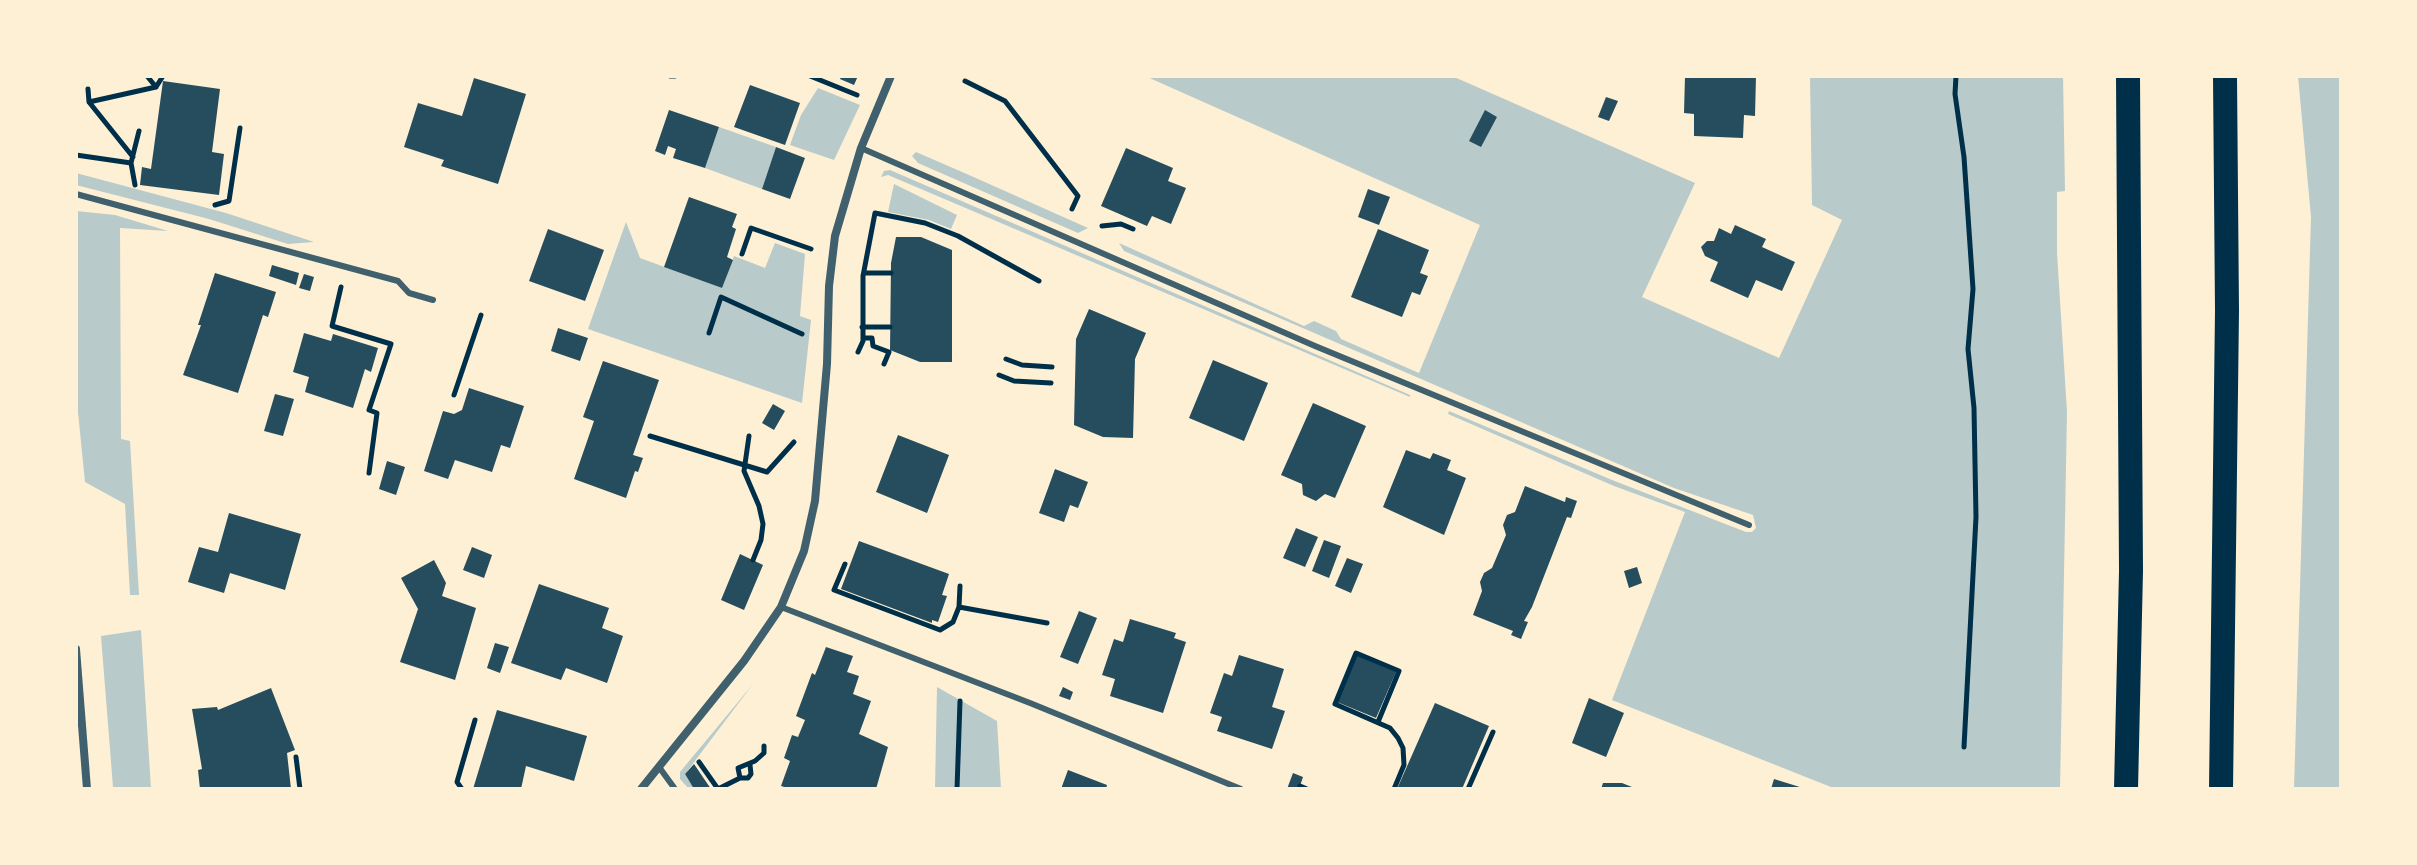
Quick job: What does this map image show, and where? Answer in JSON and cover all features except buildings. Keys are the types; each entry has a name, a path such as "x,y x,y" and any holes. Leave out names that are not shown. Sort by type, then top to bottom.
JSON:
{"highway":[{"path":"2126,789 2131,571 2128,76"},
{"path":"2221,789 2227,311 2225,76"}],"street":[{"path":"641,789 744,661 781,607 804,551 815,501 835,236 861,148 891,76"},
{"path":"76,649 87,789"}],"lane":[{"path":"861,148 1325,350 1749,525"},
{"path":"76,194 398,281 409,293 433,300"},
{"path":"781,607 1241,789"},
{"path":"659,767 675,789"}],"path":[{"path":"147,76 156,87"},
{"path":"89,102 156,87 163,76"},
{"path":"810,76 863,98"},
{"path":"1956,76 1955,94 1964,157 1973,289 1968,349 1974,408 1976,517 1964,747"},
{"path":"965,81 1005,101 1078,196 1072,209"},
{"path":"88,89 89,102 132,160"},
{"path":"204,203 217,206 229,201 240,128"},
{"path":"139,131 132,160 136,186 149,189"},
{"path":"76,155 132,160"},
{"path":"858,352 863,338 864,273 875,213 925,223 958,236 1039,281"},
{"path":"1101,226 1121,224 1133,229"},
{"path":"742,254 751,228 813,250"},
{"path":"864,273 891,273"},
{"path":"342,285 332,326 391,344 369,410 377,413 369,473"},
{"path":"709,333 721,297 809,337"},
{"path":"454,395 481,315"},
{"path":"862,327 890,327"},
{"path":"863,338 872,338 873,346 889,352 884,364"},
{"path":"1006,359 1022,365 1052,367"},
{"path":"999,375 1014,381 1051,383"},
{"path":"650,436 767,472 794,442"},
{"path":"749,436 744,465 763,524 753,560"},
{"path":"845,564 834,590 940,630 953,622 959,607 960,586"},
{"path":"959,607 1047,623"},
{"path":"1378,722 1399,671 1356,653 1335,704 1390,728 1403,748 1404,765 1394,789"},
{"path":"957,789 961,676"},
{"path":"462,789 457,782 475,720"},
{"path":"1468,789 1493,732"},
{"path":"740,778 738,768 750,765 764,753 764,746"},
{"path":"296,757 300,789"},
{"path":"699,762 718,789 740,778 748,778 750,765"},
{"path":"1300,786 1307,789"}],"shaded area":[{"path":"1145,76 1452,76 1695,183 1642,297 1779,358 1842,220 1812,205 1810,76 2063,76 2065,191 2057,192 2057,253 2067,412 2060,789 1836,789 1612,700 1685,512 1614,486 1448,414 1449,411 1612,480 1746,532 1756,528 1753,515 1674,488 1124,251 1119,243 1304,326 1314,321 1336,331 1341,339 1419,373 1480,225"},
{"path":"2298,76 2341,76 2341,789 2294,789 2311,217"},
{"path":"818,88 860,105 834,160 790,145 801,115"},
{"path":"719,127 776,147 762,189 705,168"},
{"path":"916,152 1088,228 1078,233 918,163 912,156"},
{"path":"890,170 1410,397 888,175 881,177 884,171"},
{"path":"76,173 226,213 314,242 288,244 209,219 76,185"},
{"path":"894,184 957,215 951,229 929,220 888,212"},
{"path":"76,211 115,215 168,231 120,228 121,439 130,441 139,595 130,595 125,504 85,482 76,392"},
{"path":"626,222 640,258 722,288 734,256 765,268 775,243 805,254 800,316 811,320 802,403 588,329"},
{"path":"141,630 151,789 121,789 113,787 101,636"},
{"path":"753,684 685,774 694,789 689,789 680,779 680,772"},
{"path":"937,687 997,721 1001,789 935,789"}]}
